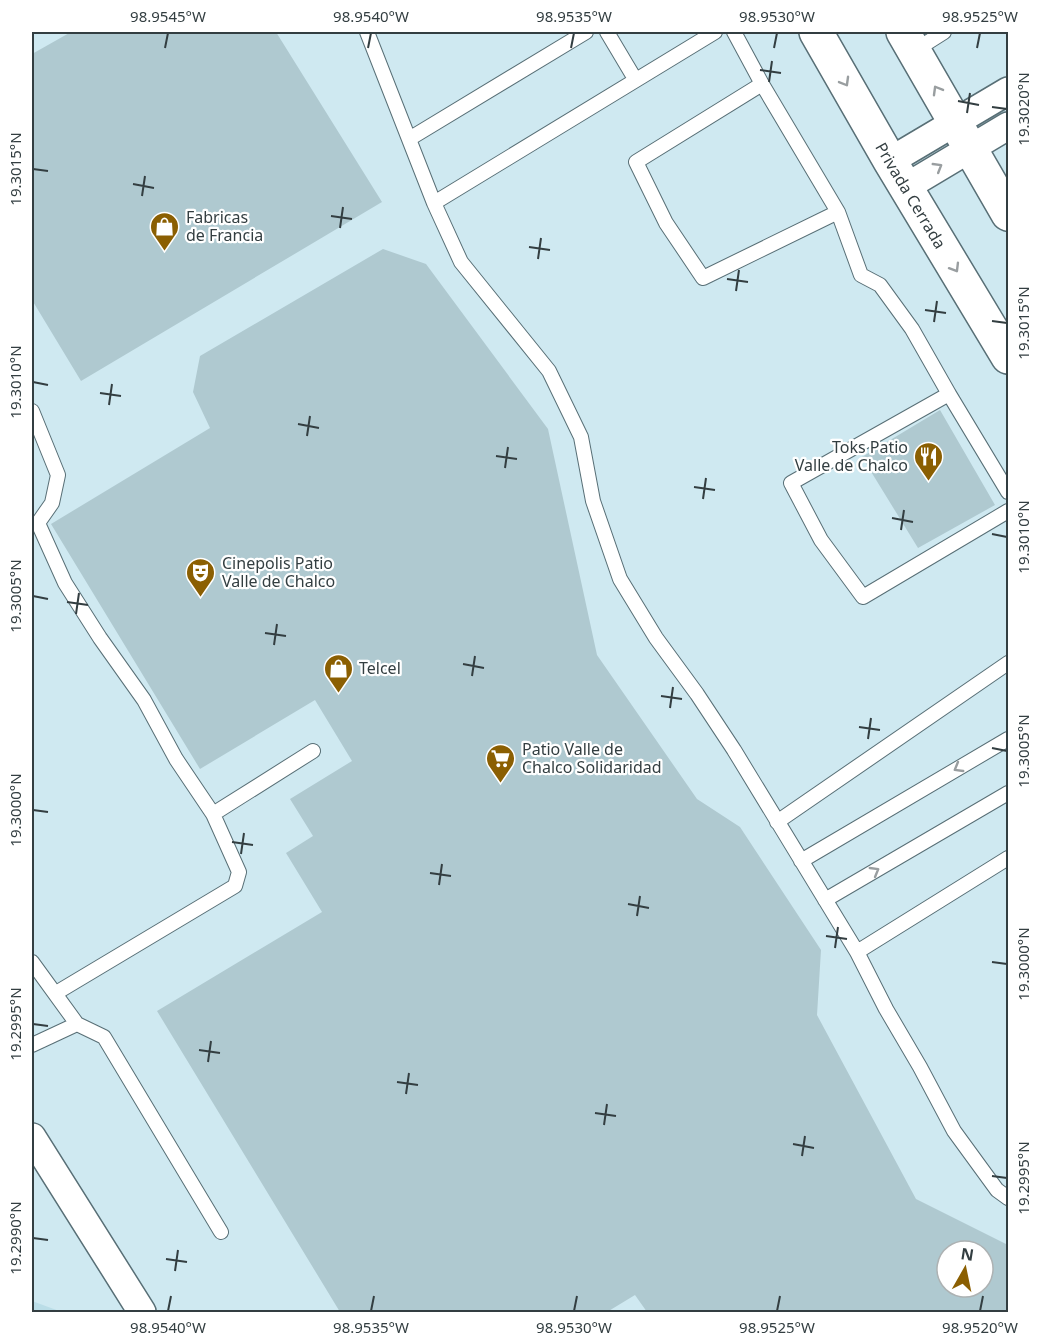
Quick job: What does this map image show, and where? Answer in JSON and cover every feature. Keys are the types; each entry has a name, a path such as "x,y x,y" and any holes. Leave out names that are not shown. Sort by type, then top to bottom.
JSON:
{"street":[{"name":"Privada Cerrada","path":"816,32 1008,357"},
{"path":"909,41 1008,214"},
{"path":"898,174 963,135 1008,91"},
{"path":"963,135 1008,126"},
{"path":"32,1137 142,1312"}],"lane":[{"path":"367,32 434,203 462,262 549,371 581,437 593,501 620,579 656,638 734,750 857,952 954,1131 998,1190 1008,1198"},
{"path":"409,139 586,32"},
{"path":"607,32 635,79"},
{"path":"434,203 715,32"},
{"path":"734,32 838,212 861,275 880,285 905,320 1008,492"},
{"path":"909,41 944,32"},
{"path":"762,84 636,162 666,224 703,278 838,212"},
{"path":"949,394 791,483 821,540 863,597 1008,511"},
{"path":"32,411 37,437 58,475 52,503 38,523 65,583 144,700 176,759 213,814 239,872 235,886 57,993"},
{"path":"777,822 1008,663"},
{"path":"801,861 1008,739"},
{"path":"213,814 313,751"},
{"path":"825,900 1008,793"},
{"path":"857,952 1008,858"},
{"path":"32,962 57,993 77,1024 104,1037 221,1232"},
{"path":"32,1046 77,1024"}],"shaded area":[{"path":"32,1301 62,1312 32,1312"}],"building":[{"name":"Fabricas de Francia","path":"71,32 276,32 382,202 81,381 32,300 32,54"},
{"name":"Patio Valle de Chalco Solidaridad","path":"383,249 426,264 548,429 597,655 697,799 740,827 821,950 817,1015 916,1199 1008,1245 1008,1312 647,1312 635,1295 607,1312 340,1312 157,1011 322,912 286,853 313,836 290,799 352,761 315,700 200,769 51,524 210,428 193,392 200,356"},
{"name":"Toks Patio Valle de Chalco","path":"940,410 995,505 918,548 862,457"}],"place":[{"name":"Fabricas de Francia","path":"165,252"},
{"name":"Toks Patio Valle de Chalco","path":"929,482"},
{"name":"Cinepolis Patio Valle de Chalco","path":"201,598"},
{"name":"Telcel","path":"338,694"},
{"name":"Patio Valle de Chalco Solidaridad","path":"501,784"}]}
